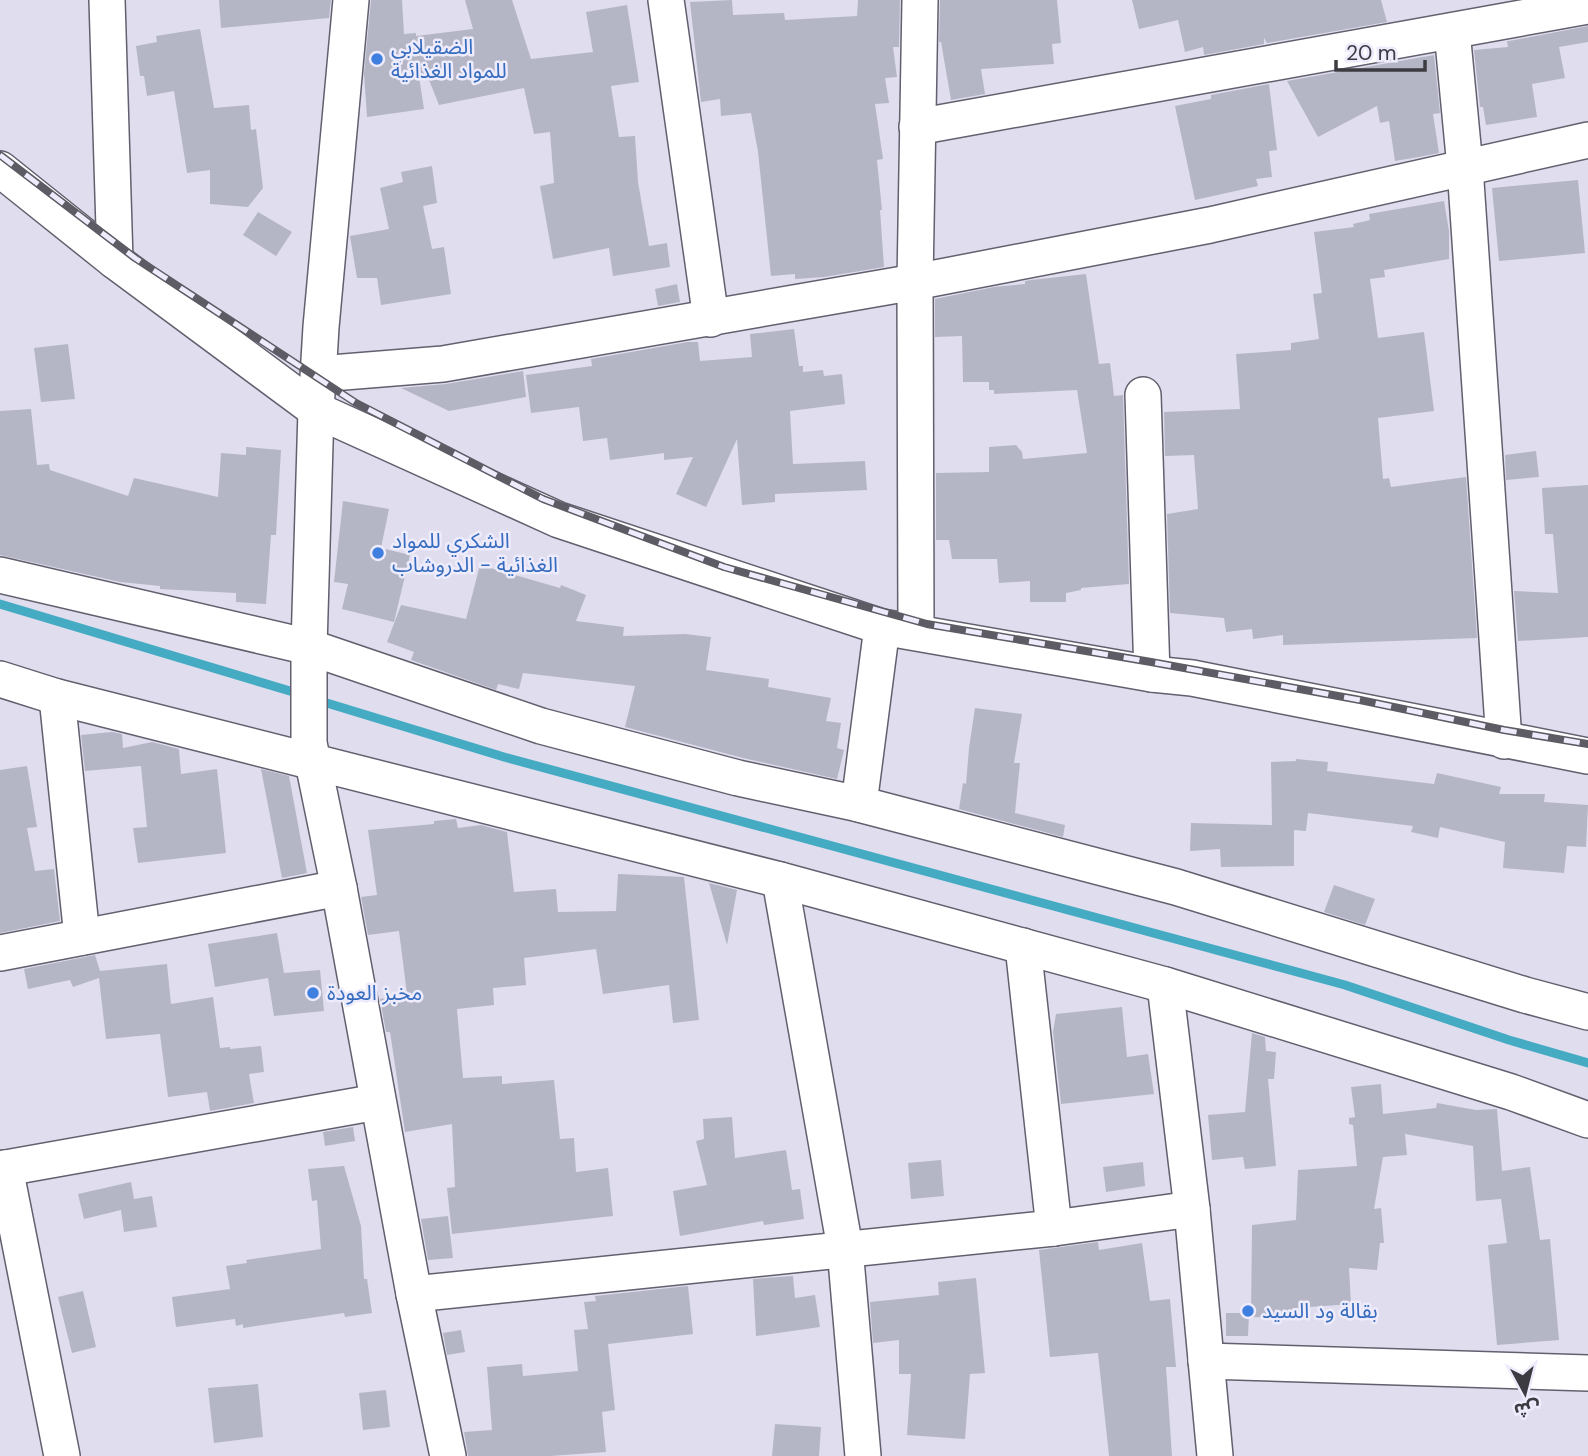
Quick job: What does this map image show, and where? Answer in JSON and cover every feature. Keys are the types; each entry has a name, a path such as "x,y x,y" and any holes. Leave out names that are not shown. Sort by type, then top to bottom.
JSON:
{"street":[{"path":"107,0 116,261"},
{"path":"351,0 316,410 309,657 310,752 339,888 377,1102 448,1456"},
{"path":"666,0 711,319"},
{"path":"859,804 899,629 915,282 920,0"},
{"path":"917,127 1588,6"},
{"path":"1452,31 1465,167 1504,741"},
{"path":"319,374 443,364 915,282 1210,225 1588,140"},
{"path":"0,169 116,261 316,410 559,520 899,629 1152,674 1192,678 1588,756"},
{"path":"0,205 43,202"},
{"path":"1143,395 1152,674"},
{"path":"0,575 309,657 541,726 738,778 859,804 1176,887 1588,1012"},
{"path":"0,679 57,697 310,752 1165,985 1511,1092 1588,1120"},
{"path":"57,697 82,937"},
{"path":"780,880 845,1248 863,1456"},
{"path":"0,953 339,888"},
{"path":"1023,946 1054,1228"},
{"path":"1165,985 1192,1209 1215,1456"},
{"path":"62,1456 3,1169 377,1102"},
{"path":"414,1294 1054,1228 1192,1209"},
{"path":"1206,1361 1588,1373"}],"building":[{"path":"219,0 331,0 329,18 221,28"},
{"path":"371,0 402,0 404,34 416,33 416,36 473,29 465,0 512,0 531,59 593,52 586,12 627,5 639,82 611,86 619,137 635,136 638,182 649,246 667,243 670,267 613,276 609,248 553,259 540,186 554,183 550,132 534,134 524,88 439,105 427,75 419,77 424,109 367,117 364,74"},
{"path":"732,0 733,15 784,13 785,20 857,16 858,0 900,0 899,47 893,47 897,77 885,78 889,103 875,104 883,159 877,160 884,267 824,277 795,279 795,274 771,276 758,152 751,113 721,116 720,99 701,102 690,2"},
{"path":"940,0 1057,0 1061,43 1052,44 1054,64 981,69 985,94 951,100 939,42"},
{"path":"1132,0 1381,0 1387,22 1267,43 1264,38 1264,44 1204,55 1203,47 1185,52 1178,20 1139,29"},
{"path":"1588,26 1588,42 1559,47 1565,78 1532,84 1537,117 1486,125 1483,107 1480,107 1474,50 1508,47 1507,41"},
{"path":"200,29 214,108 249,105 251,130 256,129 263,188 248,207 210,204 210,170 187,173 174,91 147,96 144,76 140,76 136,46 157,42 156,36"},
{"path":"1434,55 1440,113 1433,114 1439,153 1419,157 1395,161 1389,121 1380,123 1377,106 1318,137 1287,81"},
{"path":"1269,84 1277,150 1269,151 1272,177 1256,179 1258,186 1195,200 1175,106 1211,99 1211,95"},
{"path":"432,166 437,203 423,206 432,249 444,247 451,294 381,305 377,278 357,278 350,236 389,229 380,188 403,182 401,172"},
{"path":"1578,180 1585,253 1499,261 1492,188"},
{"path":"1444,201 1449,231 1449,259 1384,270 1385,277 1370,279 1378,338 1424,332 1434,411 1378,418 1383,479 1389,478 1391,487 1466,477 1477,638 1283,645 1283,635 1253,639 1252,629 1226,632 1224,618 1170,613 1167,514 1198,509 1194,455 1165,456 1164,412 1240,409 1236,354 1291,350 1291,343 1319,339 1313,294 1322,293 1314,232 1354,227 1353,224 1370,220 1369,214"},
{"path":"258,212 292,232 276,256 243,235"},
{"path":"1086,274 1099,364 1110,363 1114,396 1123,395 1129,584 1081,588 1066,593 1066,602 1030,602 1030,581 999,583 997,559 952,559 949,540 936,540 936,473 989,472 989,447 1016,445 1022,452 1023,459 1087,453 1077,390 994,394 994,390 989,390 989,382 963,382 962,336 935,337 935,299 994,287 1025,284 1025,281 1031,280"},
{"path":"677,284 680,302 658,306 655,289"},
{"path":"794,329 799,366 803,366 803,372 823,370 824,376 842,374 845,404 790,411 793,464 865,461 867,490 775,494 775,502 742,505 737,439 706,507 676,494 693,457 664,460 664,453 610,460 607,438 583,441 579,407 531,413 526,375 592,366 591,359 688,342 698,342 700,361 752,357 750,334"},
{"path":"68,344 75,399 41,402 34,348"},
{"path":"523,371 526,397 449,411 401,388 446,384"},
{"path":"31,409 37,465 49,464 50,470 128,496 134,478 218,497 221,453 246,455 246,447 281,450 276,535 271,535 266,604 236,602 236,593 160,589 160,586 120,582 0,555 0,411"},
{"path":"1536,451 1539,477 1506,480 1505,455"},
{"path":"1588,485 1588,637 1518,641 1514,591 1558,593 1553,534 1545,534 1542,488"},
{"path":"343,501 389,509 381,548 410,555 394,622 342,609 348,584 334,582"},
{"path":"480,565 560,588 561,585 586,595 576,621 624,627 623,636 685,634 711,637 706,670 769,679 768,687 831,698 826,721 841,723 837,748 844,750 837,779 625,727 635,686 523,673 519,689 498,684 496,690 411,660 414,652 387,642 401,605 466,619"},
{"path":"975,708 1022,714 1014,763 1020,763 1015,813 1065,825 1063,837 959,809 963,783 966,784"},
{"path":"112,732 122,734 123,748 152,742 179,749 181,774 217,769 226,853 138,863 133,828 147,827 141,766 85,771 81,735"},
{"path":"1296,759 1328,762 1327,771 1434,784 1437,773 1501,787 1499,794 1545,794 1544,802 1588,805 1586,847 1567,846 1564,873 1503,868 1505,842 1440,827 1438,838 1411,832 1413,826 1308,813 1306,831 1294,830 1294,866 1221,867 1220,849 1190,851 1191,823 1272,825 1271,762"},
{"path":"27,766 37,827 27,828 35,871 54,869 60,921 0,933 0,770"},
{"path":"261,769 289,776 307,873 282,878"},
{"path":"456,819 458,828 481,825 507,832 514,892 556,889 558,912 616,911 618,874 684,877 699,1020 673,1023 669,985 603,994 596,949 524,958 526,985 493,988 494,1005 457,1009 463,1078 502,1076 502,1084 554,1080 560,1139 574,1138 576,1172 608,1168 613,1216 452,1234 447,1188 455,1187 452,1124 405,1132 390,1032 386,1032 380,999 407,994 399,931 368,935 361,897 377,895 368,830 434,824 434,821"},
{"path":"709,883 737,890 727,945"},
{"path":"1334,885 1375,899 1365,925 1324,912"},
{"path":"277,933 284,973 320,970 324,1011 274,1016 268,978 215,987 208,944"},
{"path":"95,955 100,971 167,964 171,1004 213,997 220,1048 261,1046 264,1072 249,1074 254,1103 210,1111 207,1092 168,1097 160,1034 106,1039 99,978 73,987 70,980 28,989 24,969"},
{"path":"1122,1007 1127,1057 1148,1054 1154,1094 1061,1104 1053,1032 1056,1014"},
{"path":"1252,1033 1265,1037 1266,1051 1276,1052 1274,1079 1268,1079 1276,1166 1245,1169 1243,1157 1212,1160 1208,1115 1245,1112"},
{"path":"1381,1084 1383,1114 1436,1108 1437,1103 1476,1110 1497,1109 1502,1171 1530,1167 1540,1240 1550,1239 1559,1340 1497,1345 1488,1245 1507,1243 1501,1199 1476,1201 1473,1146 1405,1134 1407,1155 1383,1157 1374,1209 1381,1208 1384,1243 1380,1243 1377,1270 1349,1268 1351,1304 1296,1308 1295,1318 1251,1317 1252,1225 1296,1220 1298,1170 1357,1166 1353,1125 1349,1124 1349,1118 1355,1117 1351,1087"},
{"path":"732,1117 735,1158 786,1150 792,1190 800,1189 804,1219 764,1225 763,1221 680,1236 673,1191 707,1185 696,1141 704,1139 703,1119"},
{"path":"353,1127 355,1141 325,1146 323,1132"},
{"path":"941,1160 944,1196 911,1199 908,1163"},
{"path":"1143,1162 1145,1186 1106,1192 1103,1167"},
{"path":"344,1166 361,1226 364,1279 367,1279 372,1313 345,1317 344,1313 243,1328 243,1324 236,1326 235,1319 176,1327 172,1297 230,1289 226,1266 247,1263 246,1260 321,1249 317,1200 312,1201 308,1169"},
{"path":"131,1182 134,1199 152,1196 157,1227 124,1232 121,1210 84,1219 78,1194"},
{"path":"448,1216 453,1258 428,1260 421,1219"},
{"path":"1098,1242 1099,1250 1142,1243 1150,1301 1170,1299 1176,1367 1166,1367 1172,1456 1109,1456 1098,1353 1050,1357 1039,1250"},
{"path":"793,1276 795,1298 815,1295 820,1327 756,1336 753,1279"},
{"path":"976,1278 985,1373 970,1374 965,1439 907,1435 911,1374 899,1374 899,1340 873,1343 870,1302 939,1295 938,1282"},
{"path":"688,1286 693,1334 608,1344 615,1410 602,1412 606,1452 550,1456 468,1456 464,1432 492,1430 487,1367 522,1364 523,1376 578,1371 574,1330 588,1329 584,1302 596,1301 595,1296"},
{"path":"83,1291 96,1347 72,1353 58,1297"},
{"path":"1226,1313 1249,1313 1248,1336 1226,1336"},
{"path":"461,1330 465,1352 447,1355 443,1333"},
{"path":"258,1384 263,1437 214,1443 208,1388"},
{"path":"386,1390 390,1427 363,1430 359,1393"},
{"path":"775,1424 821,1427 819,1456 772,1456"}],"waterway":[{"path":"0,604 300,694"},
{"path":"317,700 504,757 1345,985 1509,1040 1588,1063"}],"railway":[{"path":"0,155 135,258 356,403 543,499 724,567 927,624 1151,662 1588,744"}],"place":[{"name":"الضقيلابي للمواد الغذائية","path":"377,59"},
{"name":"الشكري للمواد الغذائية - الدروشاب","path":"378,553"},
{"name":"مخبز العودة","path":"313,993"},
{"name":"بقالة ود السيد","path":"1248,1311"}]}
